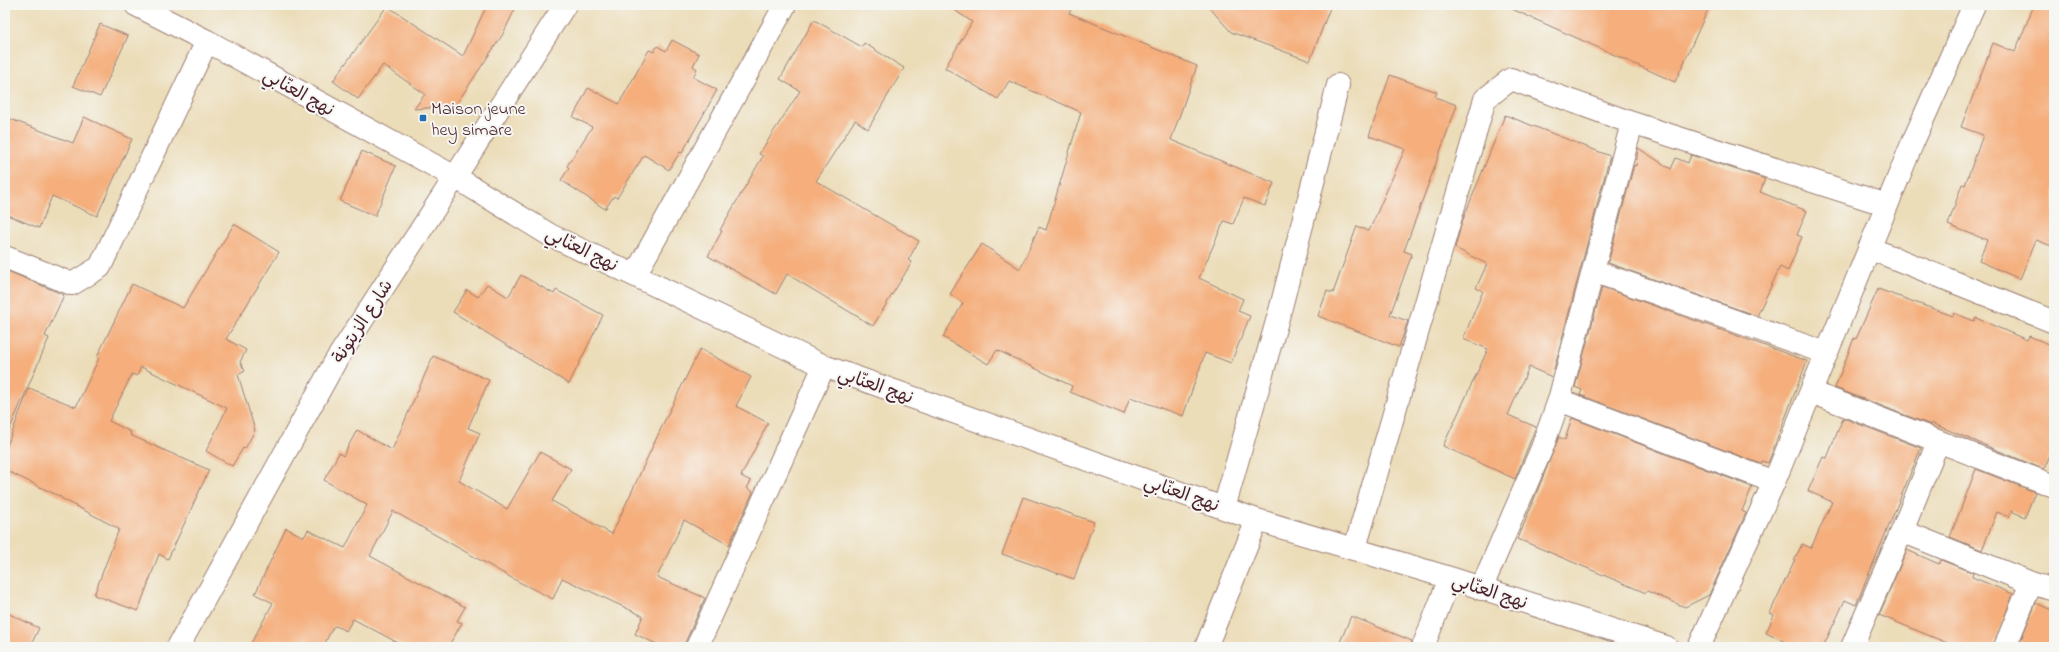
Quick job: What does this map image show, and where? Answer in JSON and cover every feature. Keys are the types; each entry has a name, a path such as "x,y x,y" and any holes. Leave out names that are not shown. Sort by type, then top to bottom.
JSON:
{"street":[{"name":"نهج العنّابي","path":"136,5 207,41 455,177 550,235 824,366 1257,520 1355,548 1666,647"},
{"name":"شارع الزيتونة","path":"178,647 335,362 564,5"},
{"path":"635,275 785,5"},
{"path":"1699,647 1774,482 1887,205 1974,5"},
{"path":"5,257 72,284 100,267 207,41"},
{"path":"1355,548 1485,99 1511,79 1632,123 1887,205"},
{"path":"1224,508 1281,307 1338,85"},
{"path":"1481,589 1542,448 1559,400 1632,123"},
{"path":"1869,248 2054,322"},
{"path":"1593,271 1826,353"},
{"path":"696,647 824,366"},
{"path":"1811,392 2054,486"},
{"path":"1559,400 1774,482"},
{"path":"1852,647 1902,531 1938,442"},
{"path":"1206,647 1257,520"},
{"path":"1902,531 2031,583 2054,590"},
{"path":"1422,647 1450,578"},
{"path":"2005,647 2031,583"}],"building":[{"path":"487,5 517,5 503,34 455,106 414,109 425,94 383,65 358,99 333,81 387,6 463,56"},
{"path":"947,5 1074,5 1069,13 1197,66 1171,140 1274,183 1265,206 1244,198 1233,224 1224,221 1199,278 1243,299 1238,311 1250,316 1231,363 1205,353 1183,416 1130,397 1124,414 1070,392 1072,386 997,350 988,364 943,337 963,303 950,294 982,244 1020,269 1039,227 1046,230 1081,112 1009,81 998,99 945,68 972,22"},
{"path":"1207,5 1331,5 1310,61 1231,32"},
{"path":"1503,5 1710,5 1675,82"},
{"path":"2034,5 2054,5 2054,247 2036,240 2020,279 1979,261 1987,240 1948,225 1962,184 1965,185 1983,135 1961,127 1993,43 2015,52"},
{"path":"814,20 862,47 864,43 904,68 868,129 855,120 816,181 919,241 908,260 912,262 873,326 787,274 776,294 708,256 722,231 720,230 763,156 759,154 800,91 780,79"},
{"path":"100,24 128,36 100,97 73,86"},
{"path":"672,40 699,54 693,66 697,69 693,77 717,90 682,153 680,152 669,170 644,155 617,198 614,196 605,209 561,180 569,168 567,166 592,127 573,117 588,88 619,104 649,50 654,52 657,46 666,51"},
{"path":"1390,75 1437,92 1435,97 1457,105 1404,251 1412,254 1390,315 1408,321 1399,347 1318,316 1327,291 1333,293 1357,226 1369,231 1405,149 1369,136"},
{"path":"1505,115 1610,156 1552,377 1529,367 1508,415 1536,427 1515,479 1443,446 1488,349 1463,339 1483,291 1476,288 1487,264 1455,248 1462,222"},
{"path":"5,117 73,143 84,117 132,139 97,216 52,196 39,228 5,214"},
{"path":"1638,148 1671,169 1676,158 1688,163 1691,155 1765,179 1760,192 1807,211 1797,235 1802,237 1788,271 1780,267 1757,316 1608,263 1634,165 1636,166"},
{"path":"362,151 396,166 375,216 340,201"},
{"path":"234,224 279,252 226,339 246,350 240,362 245,371 238,375 255,430 245,449 243,448 232,466 206,451 227,408 141,367 137,376 132,374 109,421 131,432 130,435 209,470 168,559 159,554 138,611 94,595 119,529 61,497 5,470 5,451 29,388 76,407 99,358 97,357 132,284 183,308"},
{"path":"5,270 64,295 45,336 49,338 5,440"},
{"path":"521,275 554,294 556,290 603,315 569,384 453,312 467,290 478,297 487,284 508,297"},
{"path":"1602,287 1807,361 1768,463 1762,461 1761,464 1580,395 1582,390 1575,387"},
{"path":"1878,289 1953,316 1954,313 1974,321 1976,318 2027,340 2029,336 2054,346 2054,445 2043,469 1931,423 1931,425 1835,388 1854,338 1856,339"},
{"path":"700,349 751,377 736,406 768,423 741,476 751,481 747,488 753,492 729,545 684,520 657,577 705,598 683,647 663,647 635,634 643,616 562,578 553,599 519,582 393,511 370,556 465,607 457,621 462,623 448,647 406,647 353,619 346,631 336,626 333,627 323,647 249,647 273,603 255,594 286,528 304,537 308,530 345,548 367,505 324,480 339,453 343,456 357,430 392,450 433,356 489,380 468,428 480,433 459,481 507,509 540,452 571,469 552,501 612,534"},
{"path":"1572,418 1752,487 1742,511 1746,513 1709,595 1685,607 1647,591 1646,593 1518,539 1559,437 1565,440"},
{"path":"1843,418 1921,448 1856,605 1845,600 1823,647 1796,647 1766,633 1774,615 1770,613 1802,544 1811,548 1832,502 1808,491 1823,457 1827,458"},
{"path":"1976,469 2035,492 2025,517 2011,511 2009,517 1997,512 1982,550 1950,537"},
{"path":"1023,497 1094,522 1074,579 1002,554"},
{"path":"1907,550 1939,564 1941,560 1973,573 1972,577 2013,594 1993,647 1957,647 1879,615"},
{"path":"2036,603 2054,611 2054,647 2018,647"},
{"path":"5,612 39,628 30,647 5,647"},
{"path":"1351,616 1412,641 1411,647 1338,647"}],"place":[{"name":"Maison jeune hey simare","path":"423,118"}]}
